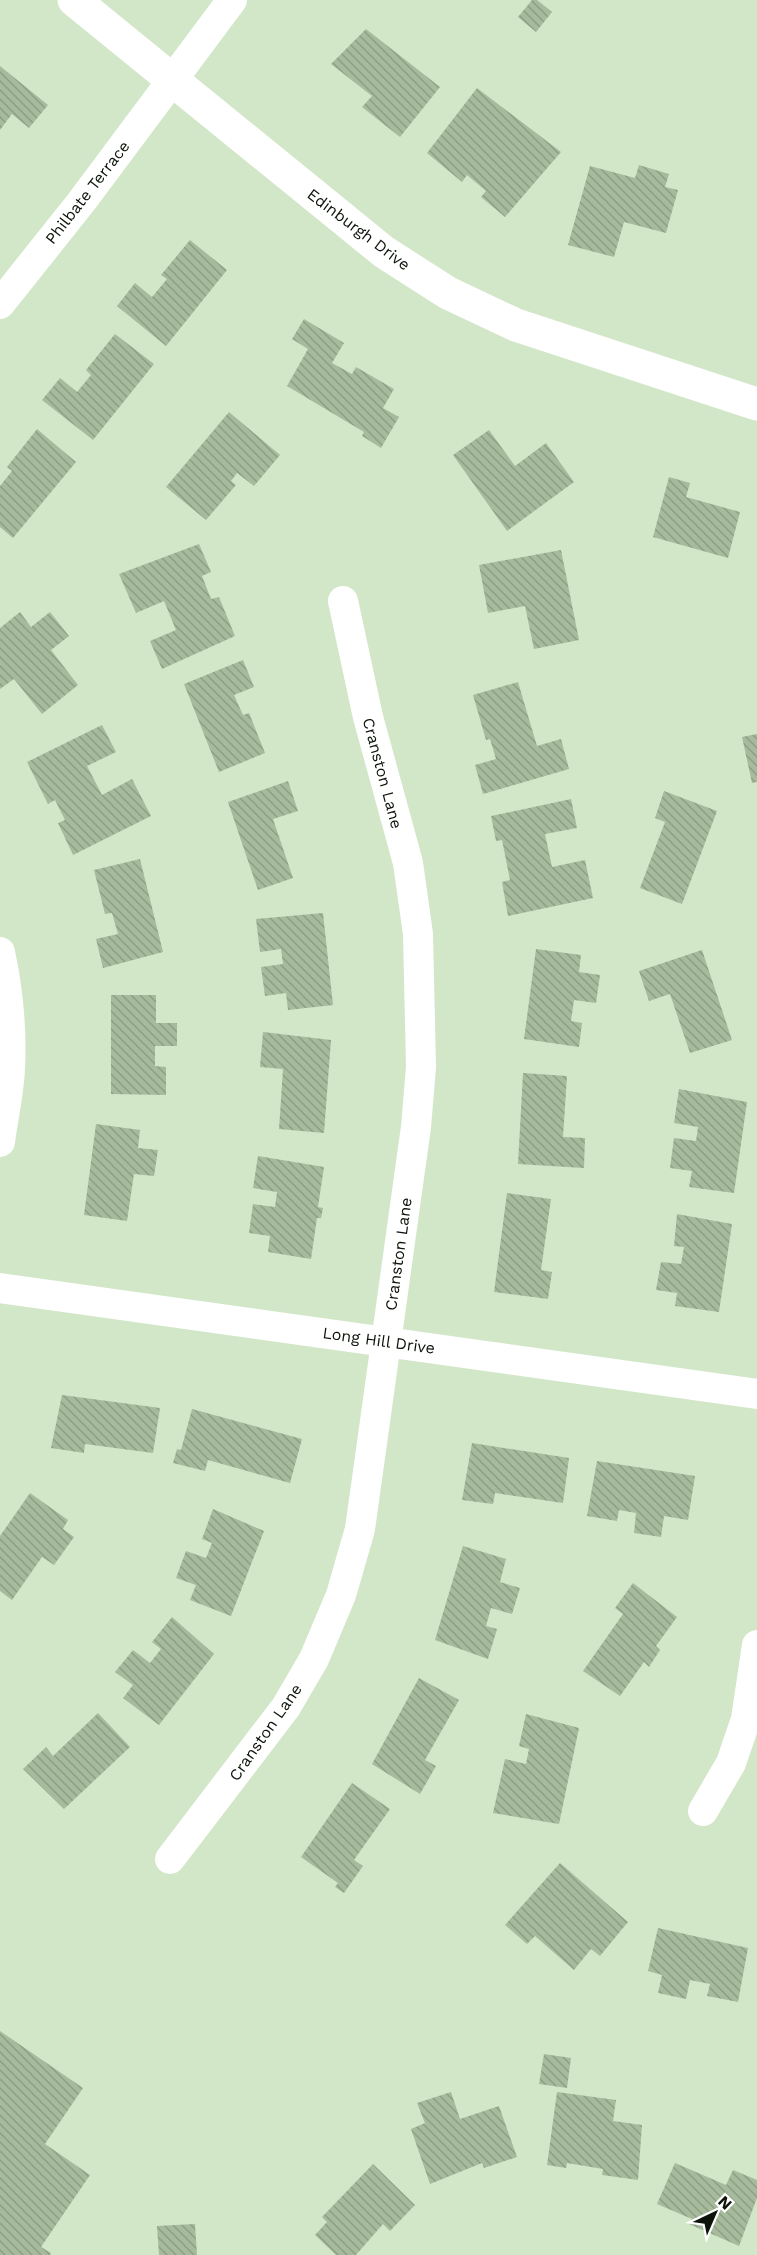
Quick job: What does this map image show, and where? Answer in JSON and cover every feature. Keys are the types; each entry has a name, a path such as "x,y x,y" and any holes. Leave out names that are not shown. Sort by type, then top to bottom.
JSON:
{"street":[{"name":"Edinburgh Drive","path":"74,0 384,252 448,293 516,325 757,404"},
{"name":"Philbate Terrace","path":"0,304 82,201 232,0"},
{"name":"Cranston Lane","path":"170,1859 286,1707 314,1659 341,1596 360,1529 416,1127 421,1066 418,934 408,863 368,717 343,601"},
{"path":"0,952 7,985 10,1071 0,1142"},
{"name":"Long Hill Drive","path":"0,1288 757,1394"},
{"path":"703,1811 731,1763 746,1719 757,1645"}],"building":[{"path":"532,0 537,0 552,12 536,32 518,17"},
{"path":"366,29 440,87 400,137 362,107 372,96 331,64"},
{"path":"0,66 48,105 29,128 12,114 0,130"},
{"path":"477,88 561,152 505,217 481,197 486,191 467,175 462,182 427,153"},
{"path":"639,165 669,174 665,187 678,190 666,233 624,222 614,257 568,245 590,166 635,178"},
{"path":"190,240 227,270 166,346 117,306 135,283 152,297 167,279 161,275"},
{"path":"304,319 344,343 332,363 352,374 356,367 394,389 383,408 399,417 381,448 362,436 364,432 287,386 308,349 292,339"},
{"path":"115,334 154,364 93,440 42,400 60,378 77,392 91,375 86,370"},
{"path":"229,412 280,455 254,486 237,473 231,481 236,485 206,520 166,487"},
{"path":"37,429 76,462 13,538 0,527 0,486 12,471 7,467"},
{"path":"489,430 515,466 546,443 574,482 507,531 453,455"},
{"path":"669,477 690,483 686,497 740,512 728,558 653,537"},
{"path":"199,544 211,572 202,576 211,599 219,597 235,636 162,669 150,641 176,630 164,601 136,613 119,574"},
{"path":"561,550 579,640 534,649 525,606 488,613 479,565"},
{"path":"20,612 31,627 50,612 69,636 51,650 78,685 42,714 14,679 0,689 0,628"},
{"path":"243,660 254,687 234,695 243,715 249,713 265,753 219,772 184,684"},
{"path":"518,682 537,746 561,739 569,769 483,794 475,765 496,759 490,739 486,740 473,695"},
{"path":"102,725 116,752 87,766 102,795 132,779 151,816 73,855 58,823 65,820 55,800 48,804 27,762"},
{"path":"757,734 757,782 752,783 742,737"},
{"path":"288,781 298,811 273,819 293,878 258,890 228,802"},
{"path":"664,791 717,811 682,904 640,888 665,822 655,818"},
{"path":"571,799 577,828 545,834 552,867 585,860 593,898 508,916 502,882 510,880 502,840 496,841 491,816"},
{"path":"140,859 163,952 103,968 96,939 118,934 112,913 105,914 94,870"},
{"path":"323,913 333,1005 288,1010 286,993 265,996 261,967 283,964 281,949 260,952 256,919"},
{"path":"536,949 581,955 579,972 600,975 596,1003 574,1000 571,1021 582,1023 579,1047 524,1039"},
{"path":"702,950 732,1040 690,1053 670,994 649,1001 639,971"},
{"path":"111,995 156,995 156,1023 177,1023 177,1046 155,1046 155,1066 166,1067 166,1095 111,1094"},
{"path":"263,1032 331,1040 324,1133 279,1129 283,1069 260,1067"},
{"path":"523,1073 567,1076 563,1137 585,1138 584,1168 518,1164"},
{"path":"679,1089 747,1102 734,1193 689,1187 692,1171 670,1168 674,1138 696,1141 698,1127 674,1123"},
{"path":"96,1124 140,1130 138,1148 158,1150 154,1176 134,1174 127,1221 84,1215"},
{"path":"258,1156 324,1167 318,1207 323,1208 321,1218 317,1218 311,1259 268,1252 270,1236 249,1233 253,1204 275,1207 277,1192 253,1188"},
{"path":"507,1193 551,1199 541,1270 552,1272 548,1299 494,1292"},
{"path":"677,1214 732,1224 719,1312 675,1306 677,1293 656,1290 661,1262 681,1264 684,1247 674,1246"},
{"path":"62,1395 160,1408 153,1453 85,1444 84,1453 51,1448"},
{"path":"192,1409 302,1439 290,1483 208,1460 205,1471 173,1463 177,1449 181,1450"},
{"path":"472,1443 569,1458 563,1503 495,1493 493,1504 462,1500"},
{"path":"597,1461 695,1476 688,1520 664,1516 661,1537 634,1533 636,1513 619,1510 617,1521 587,1516"},
{"path":"30,1493 68,1520 63,1529 74,1537 54,1565 42,1557 12,1600 0,1591 0,1536"},
{"path":"213,1509 264,1531 231,1616 190,1600 196,1585 176,1578 186,1551 206,1558 212,1543 202,1539"},
{"path":"463,1546 506,1559 500,1582 520,1588 512,1614 491,1608 486,1626 497,1629 488,1659 435,1640"},
{"path":"633,1583 677,1617 656,1646 660,1650 649,1667 644,1662 620,1696 583,1671 623,1614 615,1608"},
{"path":"172,1617 214,1654 159,1725 123,1698 133,1685 115,1672 133,1650 150,1663 161,1649 152,1642"},
{"path":"419,1678 459,1700 425,1760 436,1766 420,1794 372,1764"},
{"path":"98,1713 130,1747 64,1809 23,1769 46,1747 53,1756"},
{"path":"526,1714 579,1728 559,1824 493,1813 505,1759 526,1764 529,1749 519,1746"},
{"path":"352,1783 390,1809 354,1860 363,1866 344,1893 335,1887 338,1883 301,1857"},
{"path":"560,1863 628,1922 600,1956 591,1949 574,1970 535,1936 527,1944 505,1925"},
{"path":"658,1928 748,1948 738,2002 707,1996 710,1984 690,1980 686,1999 658,1993 662,1975 648,1971"},
{"path":"0,2031 83,2088 45,2144 90,2175 41,2247 51,2253 50,2255 0,2255"},
{"path":"544,2054 571,2058 567,2088 539,2084"},
{"path":"451,2092 460,2119 499,2106 517,2157 484,2168 482,2163 430,2184 411,2129 425,2123 417,2103"},
{"path":"557,2092 616,2100 613,2121 642,2125 638,2180 602,2175 603,2169 567,2163 566,2168 547,2165"},
{"path":"675,2163 726,2185 733,2170 757,2180 757,2198 739,2246 689,2224 692,2219 657,2204"},
{"path":"373,2164 415,2205 390,2231 383,2224 356,2255 336,2255 315,2235 327,2222 322,2217"},
{"path":"195,2224 197,2255 159,2255 157,2226"}]}
